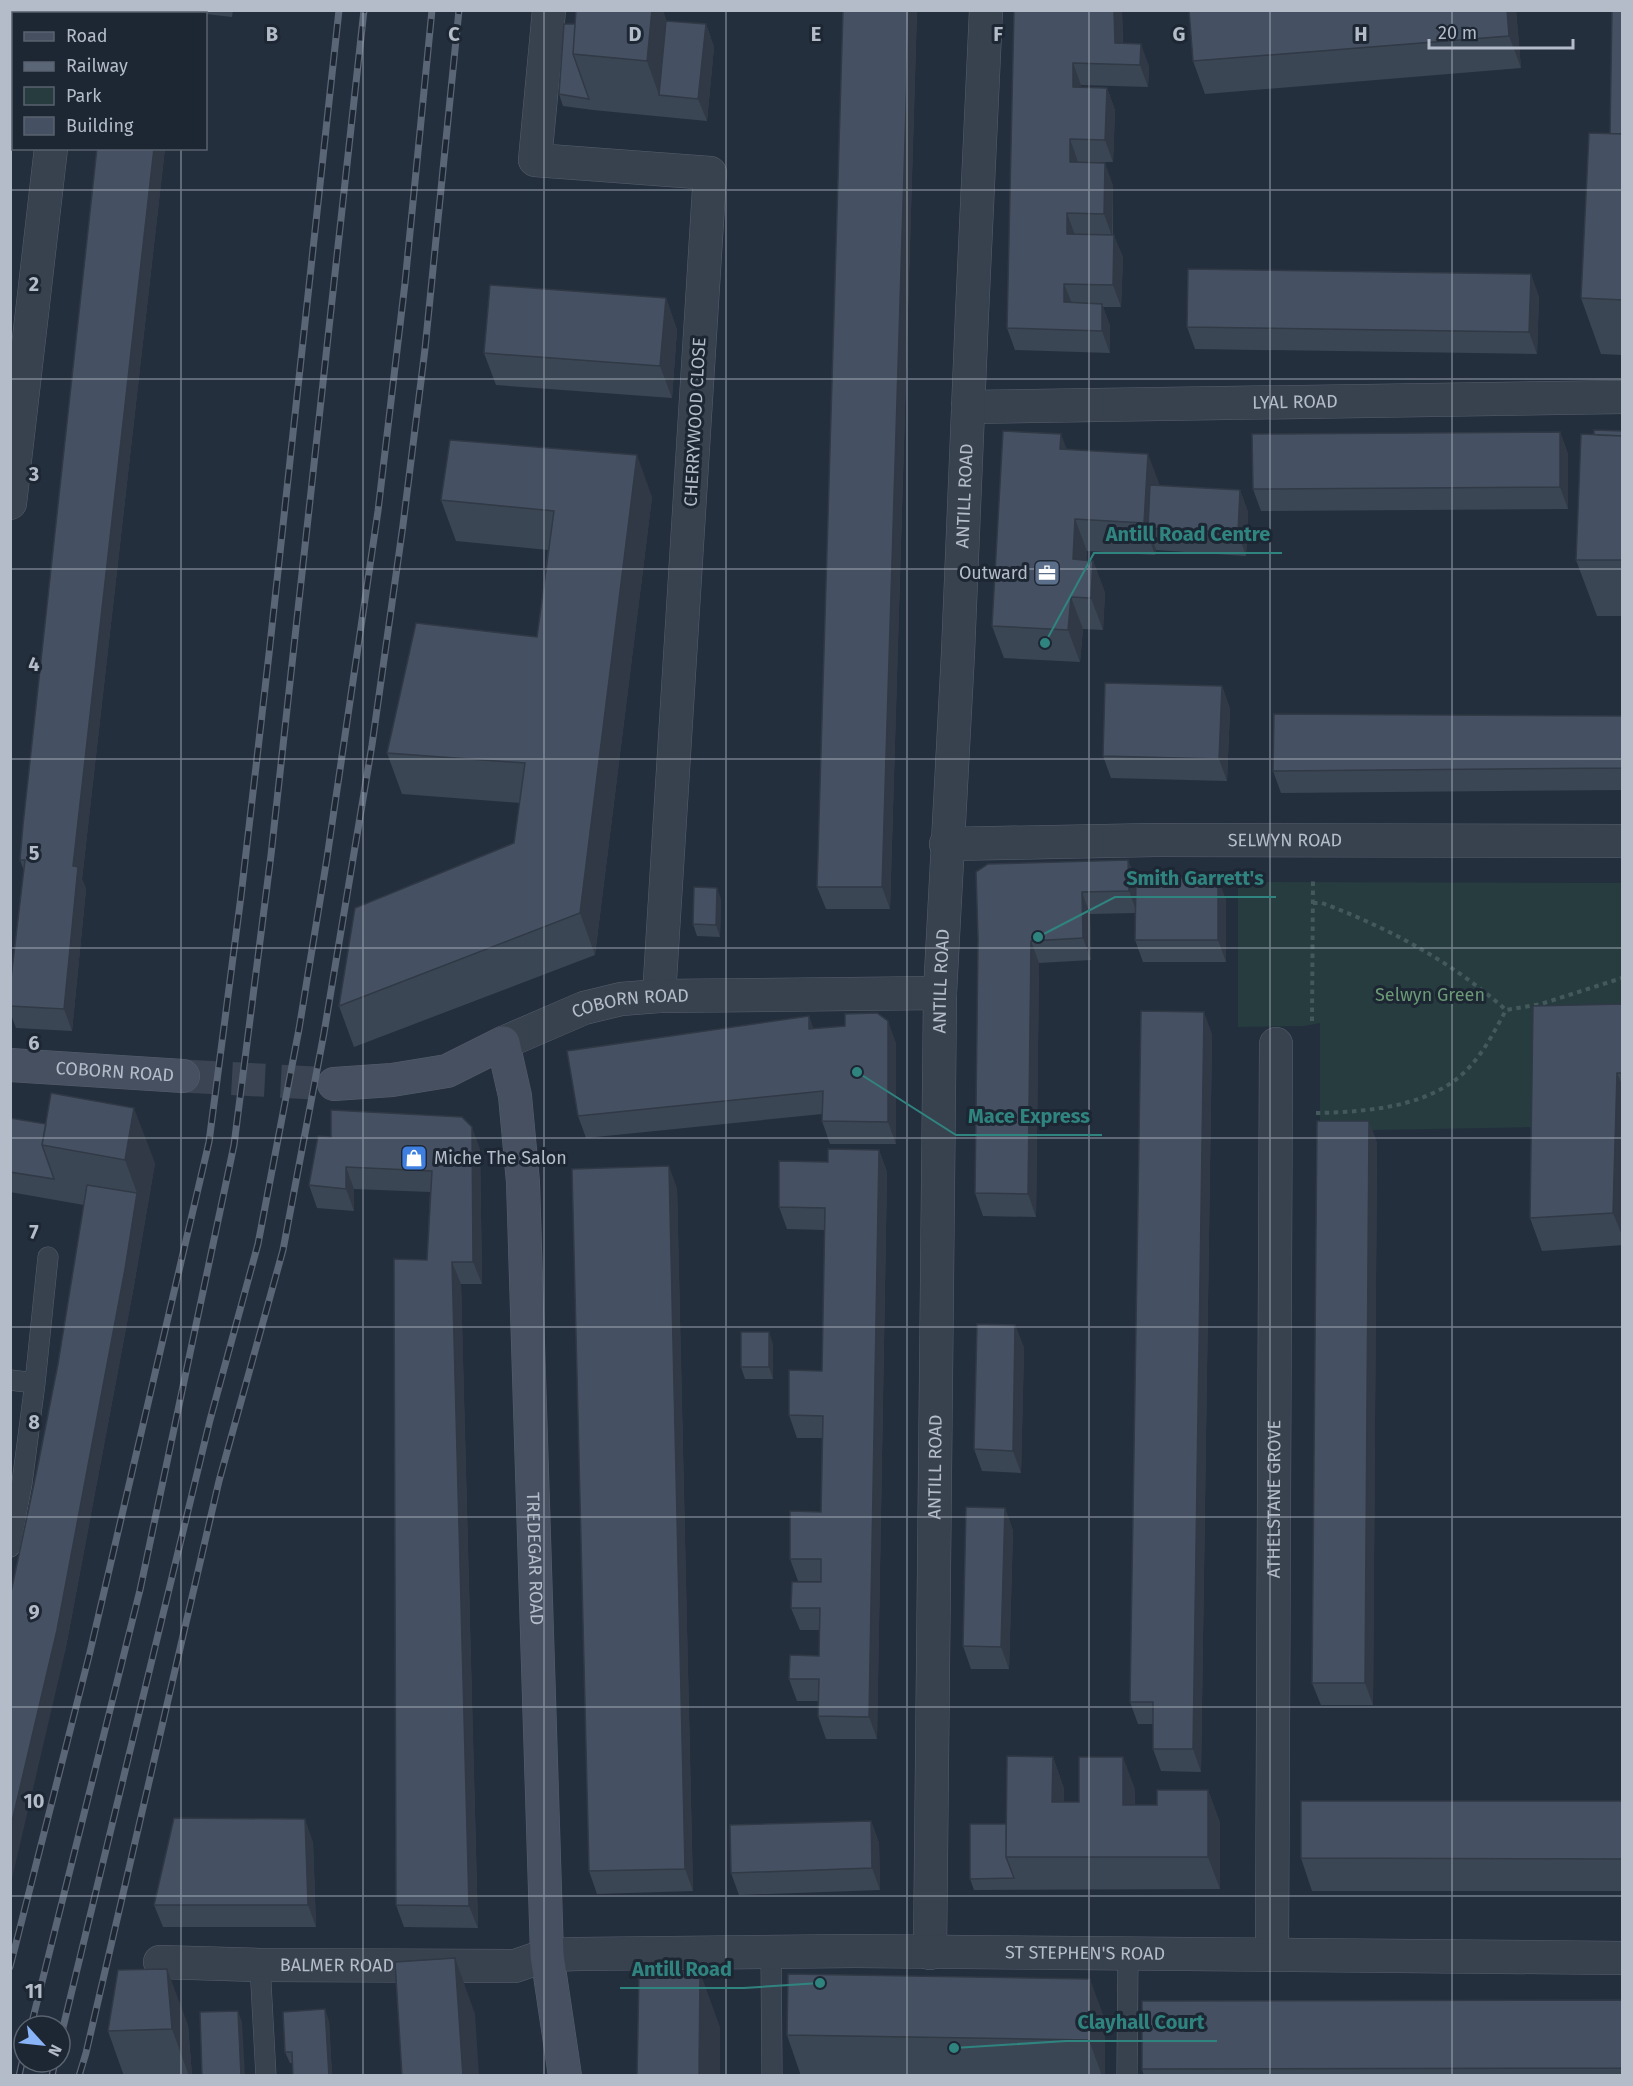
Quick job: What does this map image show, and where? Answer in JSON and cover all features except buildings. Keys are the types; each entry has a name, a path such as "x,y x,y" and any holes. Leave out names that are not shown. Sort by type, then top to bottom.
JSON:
{"street":[{"name":"CHERRYWOOD CLOSE","path":"549,10 535,160 710,173 659,996"},
{"name":"ANTILL ROAD","path":"930,1953 940,993 946,844 958,657 986,10"},
{"path":"10,503 51,150"},
{"name":"LYAL ROAD","path":"968,406 1623,397"},
{"name":"SELWYN ROAD","path":"946,844 1155,840 1623,841"},
{"name":"COBORN ROAD","path":"334,1084 392,1080 447,1071 502,1043 584,1008 621,999 659,996 940,993"},
{"name":"TREDEGAR ROAD","path":"502,1043 515,1096 523,1182 547,1955 565,2076"},
{"name":"ATHELSTANE GROVE","path":"1272,1955 1276,1044"},
{"name":"COBORN ROAD","path":"10,1065 183,1076"},
{"name":"ST STEPHEN'S ROAD","path":"547,1955 771,1952 1623,1958"},
{"name":"BALMER ROAD","path":"160,1962 260,1965 515,1966 547,1955"}],"lane":[{"path":"10,1547 22,1483 48,1257"},
{"path":"10,1380 35,1383"},
{"path":"771,1952 772,2076"},
{"path":"1127,2076 1128,1954"},
{"path":"260,1965 266,2076"}],"path":[{"path":"1312,1025 1313,842"},
{"path":"1313,903 1322,903 1386,929 1481,987 1506,1010"},
{"path":"1276,1113 1321,1113 1372,1108 1401,1104 1435,1092 1459,1077 1478,1057 1506,1010 1541,1004 1623,978"}],"green space":[{"name":"Selwyn Green","path":"1238,882 1622,883 1622,1033 1537,1127 1320,1131 1320,1023 1304,1026 1238,1027"}],"tunnel":[{"path":"183,1076 334,1084"}],"railway":[{"path":"10,1967 90,1652 209,1142 269,654 339,10"},
{"path":"34,2014 140,1590 234,1145 271,855 364,10"},
{"path":"66,2014 210,1420 258,1244 299,1029 327,858 378,511 405,283 432,10"},
{"path":"79,2076 219,1481 283,1250 324,1033 372,745 403,525 425,349 459,10"}],"place":[{"name":"Outward","path":"1047,573"},
{"name":"Antill Road Centre","path":"1045,643"},
{"name":"Smith Garrett's","path":"1038,937"},
{"name":"Mace Express","path":"857,1072"},
{"name":"Miche The Salon","path":"414,1158"},
{"name":"Antill Road","path":"820,1983"},
{"name":"Clayhall Court","path":"954,2048"}]}
